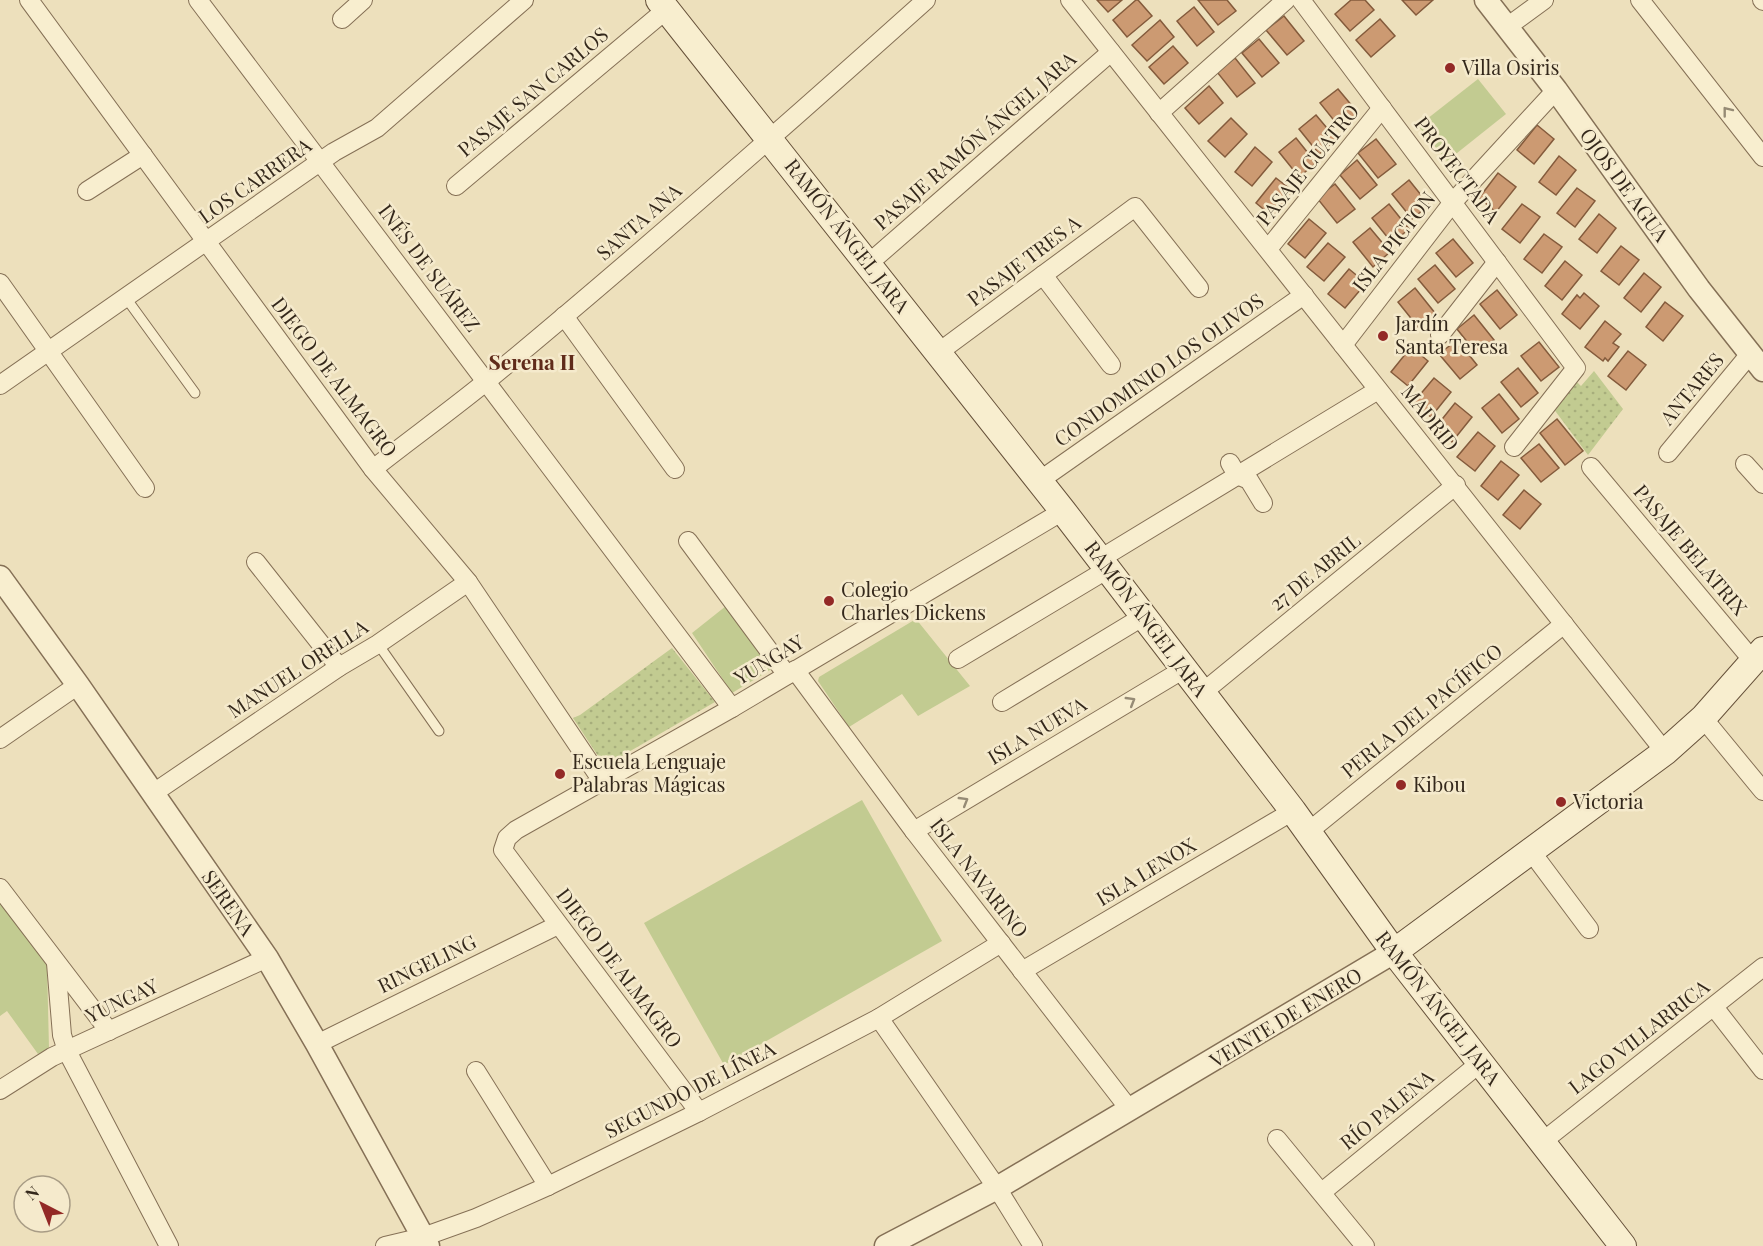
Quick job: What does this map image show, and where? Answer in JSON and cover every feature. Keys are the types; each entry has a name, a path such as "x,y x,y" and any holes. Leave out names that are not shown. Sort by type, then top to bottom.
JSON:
{"main road":[{"name":"RAMÓN ÁNGEL JARA","path":"663,5 1064,511 1293,811 1394,952 1623,1246"},
{"name":"VEINTE DE ENERO","path":"1394,952 1665,752 1703,718 1758,656"}],"street":[{"name":"DIEGO DE ALMAGRO","path":"29,0 373,469 468,582 602,781"},
{"name":"INÉS DE SUÁREZ","path":"198,0 732,708"},
{"path":"342,19 363,0"},
{"name":"LOS CARRERA","path":"0,385 320,162 348,143 377,128 524,0"},
{"name":"SANTA ANA","path":"373,469 486,381 564,316 770,139 926,0"},
{"name":"MADRID","path":"1070,0 1665,752"},
{"path":"1159,113 1286,0"},
{"name":"PROYECTADA","path":"1300,0 1576,368 1514,447"},
{"name":"OJOS DE AGUA","path":"1486,0 1557,90 1699,290 1757,362"},
{"path":"1507,27 1544,0"},
{"path":"1640,0 1763,157"},
{"name":"PASAJE SAN CARLOS","path":"456,186 663,5"},
{"name":"PASAJE RAMÓN ÁNGEL JARA","path":"868,264 1111,52"},
{"name":"ISLA PICTON","path":"1343,345 1453,202 1557,90"},
{"name":"PASAJE CUATRO","path":"1268,249 1382,108"},
{"path":"87,191 143,156"},
{"name":"PASAJE TRES A","path":"939,352 1135,207 1199,288"},
{"path":"1440,335 1497,262"},
{"path":"1043,275 1111,365"},
{"path":"0,283 145,488"},
{"name":"CONDOMINIO LOS OLIVOS","path":"1038,480 1304,295"},
{"path":"564,316 675,468"},
{"name":"ANTARES","path":"1668,453 1757,362"},
{"path":"958,659 1104,564 1234,469 1378,390"},
{"path":"1745,464 1763,484"},
{"name":"PASAJE BELATRIX","path":"1591,467 1758,656"},
{"path":"1234,469 1249,480 1263,503"},
{"name":"27 DE ABRIL","path":"1202,693 1456,485"},
{"name":"YUNGAY","path":"503,850 507,838 516,830 732,708 1064,511"},
{"name":"ISLA NAVARINO","path":"688,541 1130,1110"},
{"path":"256,562 339,667"},
{"name":"SERENA","path":"0,577 78,685 267,958 425,1241"},
{"name":"MANUEL ORELLA","path":"153,794 468,582"},
{"path":"1002,702 1144,616"},
{"name":"PERLA DEL PACÍFICO","path":"1308,832 1564,624"},
{"name":"ISLA NUEVA","path":"914,831 1184,669"},
{"path":"0,739 78,685"},
{"path":"1703,718 1763,791"},
{"name":"ISLA LENOX","path":"1022,971 1293,811"},
{"name":"DIEGO DE ALMAGRO","path":"503,850 699,1112"},
{"path":"1530,850 1589,929"},
{"path":"0,888 109,1031"},
{"name":"RINGELING","path":"317,1044 558,925"},
{"name":"SEGUNDO DE LÍNEA","path":"385,1246 425,1241 548,1186 699,1112 879,1018 1001,943"},
{"name":"VEINTE DE ENERO","path":"886,1246 998,1188 1394,952"},
{"name":"YUNGAY","path":"0,1090 52,1058 267,958"},
{"path":"56,963 62,1035 67,1051 169,1246"},
{"name":"LAGO VILLARRICA","path":"1542,1142 1763,967"},
{"path":"1714,1007 1763,1070"},
{"path":"879,1018 998,1188 1033,1246"},
{"name":"RÍO PALENA","path":"1322,1192 1480,1063"},
{"path":"476,1071 548,1186"},
{"path":"1277,1138 1365,1246"}],"lane":[{"path":"126,298 195,393"},
{"path":"378,644 438,731"}],"green space":[{"path":"1478,79 1506,114 1447,161 1418,126"},
{"path":"1594,371 1623,409 1588,455 1553,408 1574,379 1581,386"},
{"path":"726,606 775,667 732,693 692,633"},
{"path":"916,619 970,686 918,716 902,694 849,727 818,681 819,677"},
{"path":"672,648 715,702 613,761 602,762 573,718"},
{"path":"862,800 942,941 724,1065 644,923"},
{"path":"0,901 47,965 49,1048 38,1054 7,1011 0,1016"}],"building":[{"path":"1097,0 1122,0 1108,12"},
{"path":"1136,0 1152,16 1127,37 1113,20"},
{"path":"1198,0 1227,0 1236,11 1218,25"},
{"path":"1351,0 1365,0 1374,10 1350,31 1335,14"},
{"path":"1402,0 1433,0 1416,15"},
{"path":"1194,7 1214,32 1197,46 1177,21"},
{"path":"1284,16 1304,41 1287,55 1266,30"},
{"path":"1380,19 1395,36 1371,57 1356,40"},
{"path":"1160,20 1174,37 1147,61 1132,45"},
{"path":"1259,39 1279,63 1262,77 1242,53"},
{"path":"1173,46 1188,63 1164,84 1149,67"},
{"path":"1235,58 1255,83 1237,97 1217,72"},
{"path":"1209,86 1223,103 1199,124 1185,108"},
{"path":"1338,89 1358,113 1340,128 1320,103"},
{"path":"1316,115 1337,140 1319,154 1299,129"},
{"path":"1231,118 1247,134 1225,157 1208,141"},
{"path":"1537,125 1554,139 1534,164 1517,150"},
{"path":"1296,138 1316,163 1299,177 1279,152"},
{"path":"1376,139 1396,164 1378,178 1358,153"},
{"path":"1255,147 1272,162 1252,186 1235,172"},
{"path":"1559,156 1576,170 1556,195 1539,182"},
{"path":"1357,160 1377,185 1360,199 1340,175"},
{"path":"1498,173 1516,187 1496,212 1479,198"},
{"path":"1276,178 1294,192 1273,217 1256,203"},
{"path":"1409,180 1429,205 1412,219 1392,194"},
{"path":"1335,184 1355,209 1337,223 1317,198"},
{"path":"1577,188 1595,201 1575,227 1557,213"},
{"path":"1389,204 1409,229 1392,243 1372,218"},
{"path":"1522,204 1540,217 1520,243 1502,229"},
{"path":"1599,214 1616,228 1597,253 1579,239"},
{"path":"1309,219 1326,233 1305,258 1288,244"},
{"path":"1370,228 1390,252 1373,267 1353,242"},
{"path":"1544,234 1562,247 1542,273 1524,259"},
{"path":"1453,239 1473,263 1456,277 1436,253"},
{"path":"1328,243 1345,257 1324,281 1307,267"},
{"path":"1621,246 1639,260 1619,285 1601,271"},
{"path":"1565,261 1582,275 1562,300 1545,286"},
{"path":"1435,265 1455,289 1438,303 1418,279"},
{"path":"1349,269 1366,283 1345,308 1328,294"},
{"path":"1644,273 1661,287 1641,312 1624,298"},
{"path":"1415,288 1435,313 1418,327 1398,302"},
{"path":"1497,290 1517,315 1500,329 1480,304"},
{"path":"1584,293 1599,306 1580,329 1562,314 1577,295 1580,298"},
{"path":"1665,302 1683,316 1663,341 1646,327"},
{"path":"1474,315 1494,340 1477,354 1457,329"},
{"path":"1605,321 1621,334 1613,343 1619,347 1608,361 1605,358 1603,361 1585,347"},
{"path":"1457,340 1477,365 1460,379 1439,354"},
{"path":"1539,342 1559,367 1541,381 1521,356"},
{"path":"1411,347 1428,361 1408,386 1391,372"},
{"path":"1628,351 1646,365 1626,390 1608,376"},
{"path":"1518,368 1538,393 1521,407 1501,382"},
{"path":"1434,378 1451,392 1431,417 1413,403"},
{"path":"1499,394 1519,419 1502,433 1482,408"},
{"path":"1455,403 1472,417 1452,442 1435,428"},
{"path":"1557,419 1583,451 1565,465 1540,433"},
{"path":"1478,432 1495,446 1475,471 1457,457"},
{"path":"1539,444 1559,468 1541,482 1521,458"},
{"path":"1501,461 1519,475 1498,500 1481,486"},
{"path":"1524,490 1541,504 1520,529 1503,515"}],"place":[{"name":"Villa Osiris","path":"1450,68"},
{"name":"Jardín Santa Teresa","path":"1383,336"},
{"name":"Colegio Charles Dickens","path":"829,601"},
{"name":"Escuela Lenguaje Palabras Mágicas","path":"560,774"},
{"name":"Kibou","path":"1401,785"},
{"name":"Victoria","path":"1561,802"}],"district":[{"name":"Serena II","path":"532,363"}]}
